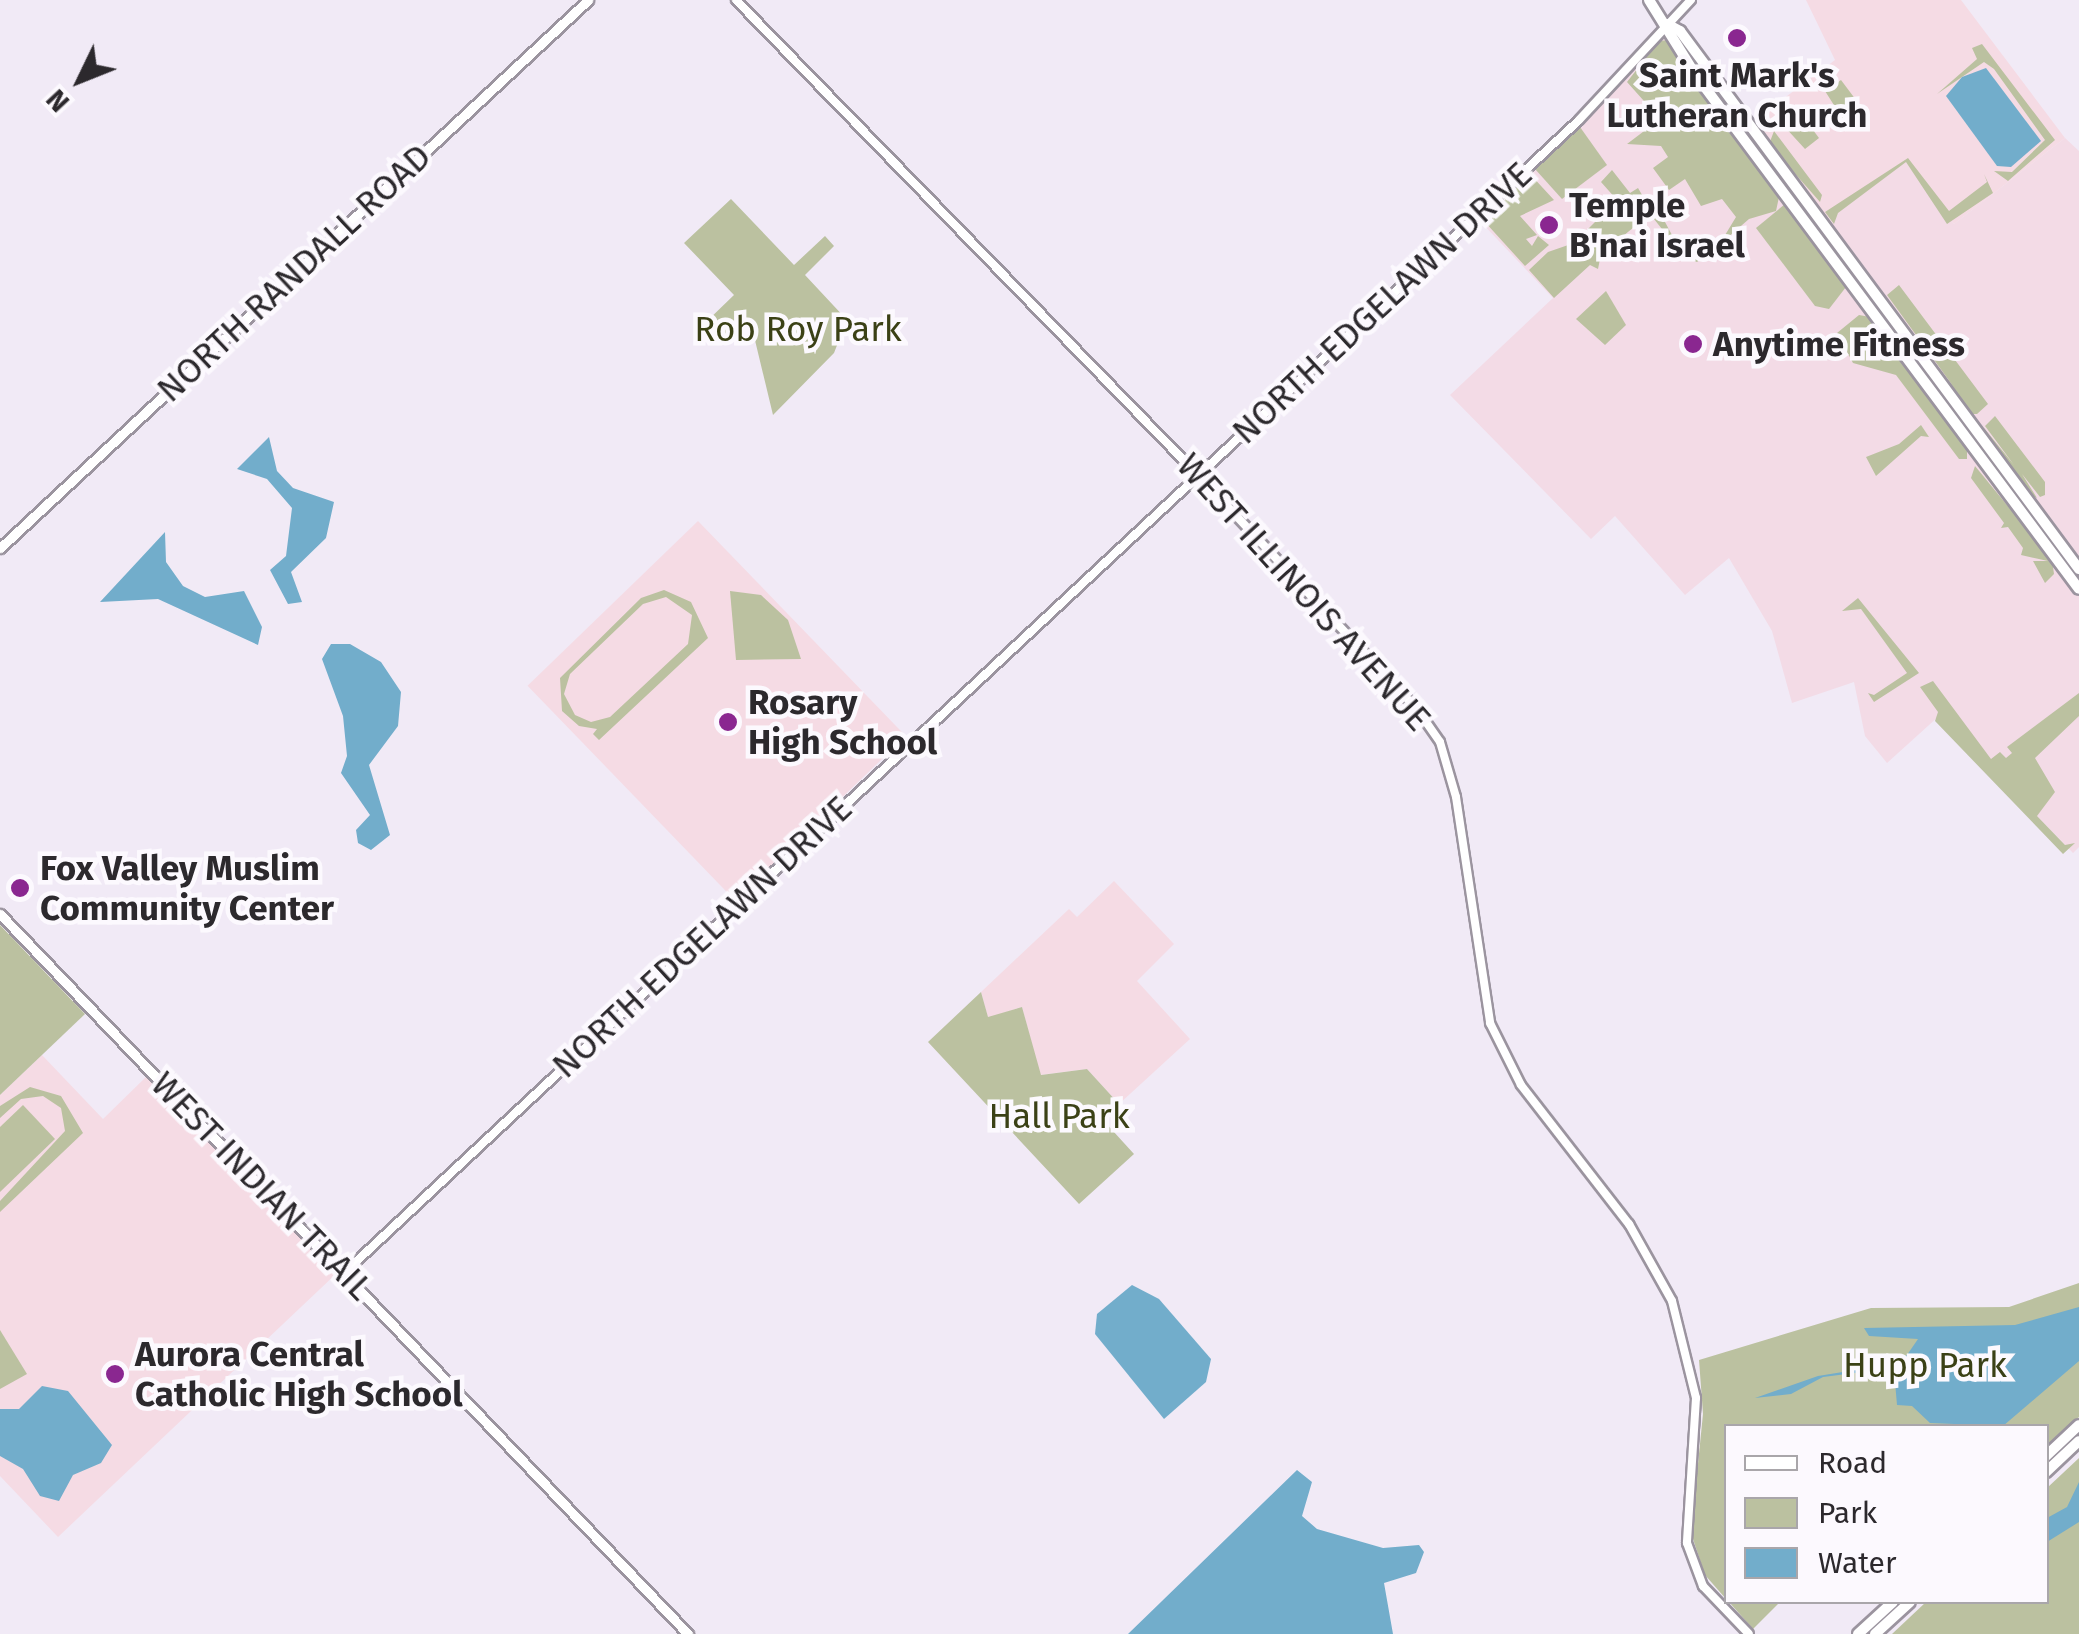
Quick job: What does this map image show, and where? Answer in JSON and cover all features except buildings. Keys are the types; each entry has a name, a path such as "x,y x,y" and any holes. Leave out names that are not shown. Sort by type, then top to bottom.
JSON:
{"main road":[{"name":"NORTH RANDALL ROAD","path":"0,548 588,0"},
{"path":"1649,0 1730,123 2079,589"},
{"path":"1666,23 1680,31 2079,570"},
{"path":"1730,123 1754,133"},
{"path":"1922,381 1972,426"},
{"name":"WEST INDIAN TRAIL","path":"0,914 688,1634"},
{"path":"2049,1453 2079,1425"},
{"path":"2049,1469 2079,1441"},
{"path":"1858,1634 1890,1604"},
{"path":"1876,1634 1908,1604"}],"street":[{"name":"WEST ILLINOIS AVENUE","path":"736,0 1198,474 1418,709 1440,742 1456,797 1490,1023 1522,1085 1629,1224 1672,1300 1696,1398 1686,1544 1703,1586 1748,1634"},
{"name":"NORTH EDGELAWN DRIVE","path":"345,1272 1586,114 1690,0"}],"shaded area":[{"path":"1806,0 1961,0 2065,138 1954,224 1906,160 1826,219 1751,123 1835,60"},
{"path":"1663,34 2079,596 2079,847 2073,853 1939,716 1887,763 1865,736 1854,682 1792,703 1772,631 1729,558 1685,595 1615,516 1591,539 1450,395 1553,298 1479,220 1625,80"},
{"path":"2065,138 2079,151 2079,563 1826,219 1906,160 1954,224"},
{"name":"Rosary High School","path":"698,521 906,736 735,901 528,686"},
{"path":"1114,881 1174,944 1137,981 1190,1039 1119,1104 1087,1069 1040,1075 1022,1007 988,1018 981,992 1069,909 1077,917"},
{"name":"Aurora Central Catholic High School","path":"42,1055 103,1119 146,1077 338,1272 58,1537 0,1476 0,1095"}],"green space":[{"path":"1668,40 1779,197 1776,211 1749,219 1719,245 1736,217 1722,199 1701,206 1685,179 1669,190 1653,168 1668,157 1661,146 1627,144 1660,119 1627,82 1659,41"},
{"path":"1982,44 2055,140 2008,181 1994,171 2012,172 2045,140 1994,69 1984,62 1937,94 1977,59 1972,48"},
{"path":"1841,80 1868,116 1860,108 1835,128 1830,121 1839,113 1825,91"},
{"path":"1808,105 1813,111 1804,118 1819,138 1805,149 1783,125"},
{"path":"1580,127 1607,165 1562,199 1535,169"},
{"path":"1774,131 1822,195 1820,202 1790,168 1810,202 1768,147"},
{"path":"1908,158 1949,211 1987,182 1984,174 1993,193 1947,224 1906,162 1838,213 1834,224 1825,212"},
{"path":"1612,170 1630,193 1638,188 1651,210 1657,207 1680,250 1704,243 1710,252 1697,262 1685,258 1650,214 1601,254 1598,269 1590,265 1554,298 1529,270 1548,252 1574,243 1617,200 1601,182"},
{"path":"1530,174 1554,200 1520,216 1537,235 1526,239 1532,246 1538,236 1549,245 1525,266 1484,221"},
{"name":"Rob Roy Park","path":"731,199 794,265 825,236 834,246 805,275 847,320 834,353 773,415 753,332 713,342 704,324 734,295 684,243"},
{"path":"1785,204 1846,287 1829,309 1815,306 1756,228"},
{"path":"1899,285 1988,404 1977,414 1970,414 1884,300 1953,386 1887,295"},
{"path":"1606,291 1626,325 1605,345 1576,319"},
{"path":"1859,315 1870,317 1967,446 1967,459 1959,459 1896,375 1853,363 1837,333"},
{"path":"1995,416 2045,482 2045,495 2040,497 2022,474 2037,498 2029,494 1986,437 1984,428 2014,465 1985,426"},
{"path":"1921,425 1929,437 1921,436 1876,476 1866,457 1899,444"},
{"path":"1975,466 2052,560 2054,574 2045,583 2033,561 2048,561 2021,555 2023,548 2008,527 2001,528 2004,523 1971,478"},
{"path":"664,590 691,602 708,638 599,740 593,734 597,729 579,726 562,711 560,678 641,598","holes":["666,597 692,615 688,644 610,717 591,722 575,715 564,694 570,674 643,604"]},
{"path":"730,591 761,595 788,620 801,659 736,660"},
{"path":"1858,598 1919,673 1874,702 1868,693 1874,695 1907,673 1861,609 1842,611"},
{"path":"1933,681 1991,759 2000,752 2006,758 2012,753 2007,747 2079,693 2079,716 2035,758 2055,792 2037,816 2065,845 2075,843 2063,854 1935,721 1938,712 1920,687"},
{"path":"0,925 85,1014 0,1095"},
{"name":"Hall Park","path":"981,992 988,1017 1022,1007 1041,1075 1087,1069 1119,1104 1103,1120 1134,1154 1079,1204 928,1042"},
{"path":"30,1087 61,1096 83,1133 0,1212 0,1201 65,1131 61,1108 43,1096 21,1099 0,1118 0,1106"},
{"path":"23,1105 55,1139 0,1192 0,1127"},
{"name":"Hupp Park","path":"2079,1283 2079,1417 2049,1446 2049,1424 1724,1424 1724,1597 1705,1575 1691,1533 1703,1414 1699,1360 1871,1308 2009,1307"},
{"path":"0,1330 27,1374 0,1389"},
{"path":"2079,1458 2079,1634 1892,1634 1924,1604 2049,1604 2049,1486"},
{"path":"1731,1604 1778,1604 1753,1629"}],"water":[{"path":"1986,68 2041,141 2011,167 1997,166 1946,96 1962,77"},
{"path":"269,437 277,471 293,488 334,502 326,538 291,572 302,602 288,604 270,570 286,556 292,508 267,479 237,469"},
{"path":"165,532 166,562 183,586 205,597 244,591 262,627 258,645 158,599 100,602"},
{"path":"331,644 350,644 381,662 401,692 398,726 369,765 390,835 371,850 358,843 356,830 370,815 341,773 347,756 343,716 322,659"},
{"path":"1132,1285 1159,1299 1211,1359 1206,1382 1164,1419 1095,1334 1097,1314"},
{"path":"2079,1307 2079,1361 2005,1424 1930,1423 1912,1406 1897,1405 1895,1382 1886,1369 1823,1377 1791,1394 1755,1398 1818,1376 1886,1365 1907,1355 1918,1339 1869,1336 1864,1328 2015,1325"},
{"path":"42,1386 68,1391 112,1445 101,1463 73,1475 59,1501 40,1496 23,1469 0,1456 0,1409 19,1409"},
{"path":"1297,1470 1312,1482 1302,1516 1317,1529 1383,1548 1419,1545 1424,1552 1416,1573 1384,1583 1393,1634 1128,1634"},
{"path":"2079,1482 2079,1522 2049,1541 2049,1517 2067,1507"}],"place":[{"name":"Saint Mark's Lutheran Church","path":"1737,38"},
{"name":"Temple B'nai Israel","path":"1549,225"},
{"name":"Anytime Fitness","path":"1693,344"},
{"name":"Rosary High School","path":"728,722"},
{"name":"Fox Valley Muslim Community Center","path":"20,888"},
{"name":"Aurora Central Catholic High School","path":"115,1374"}]}
